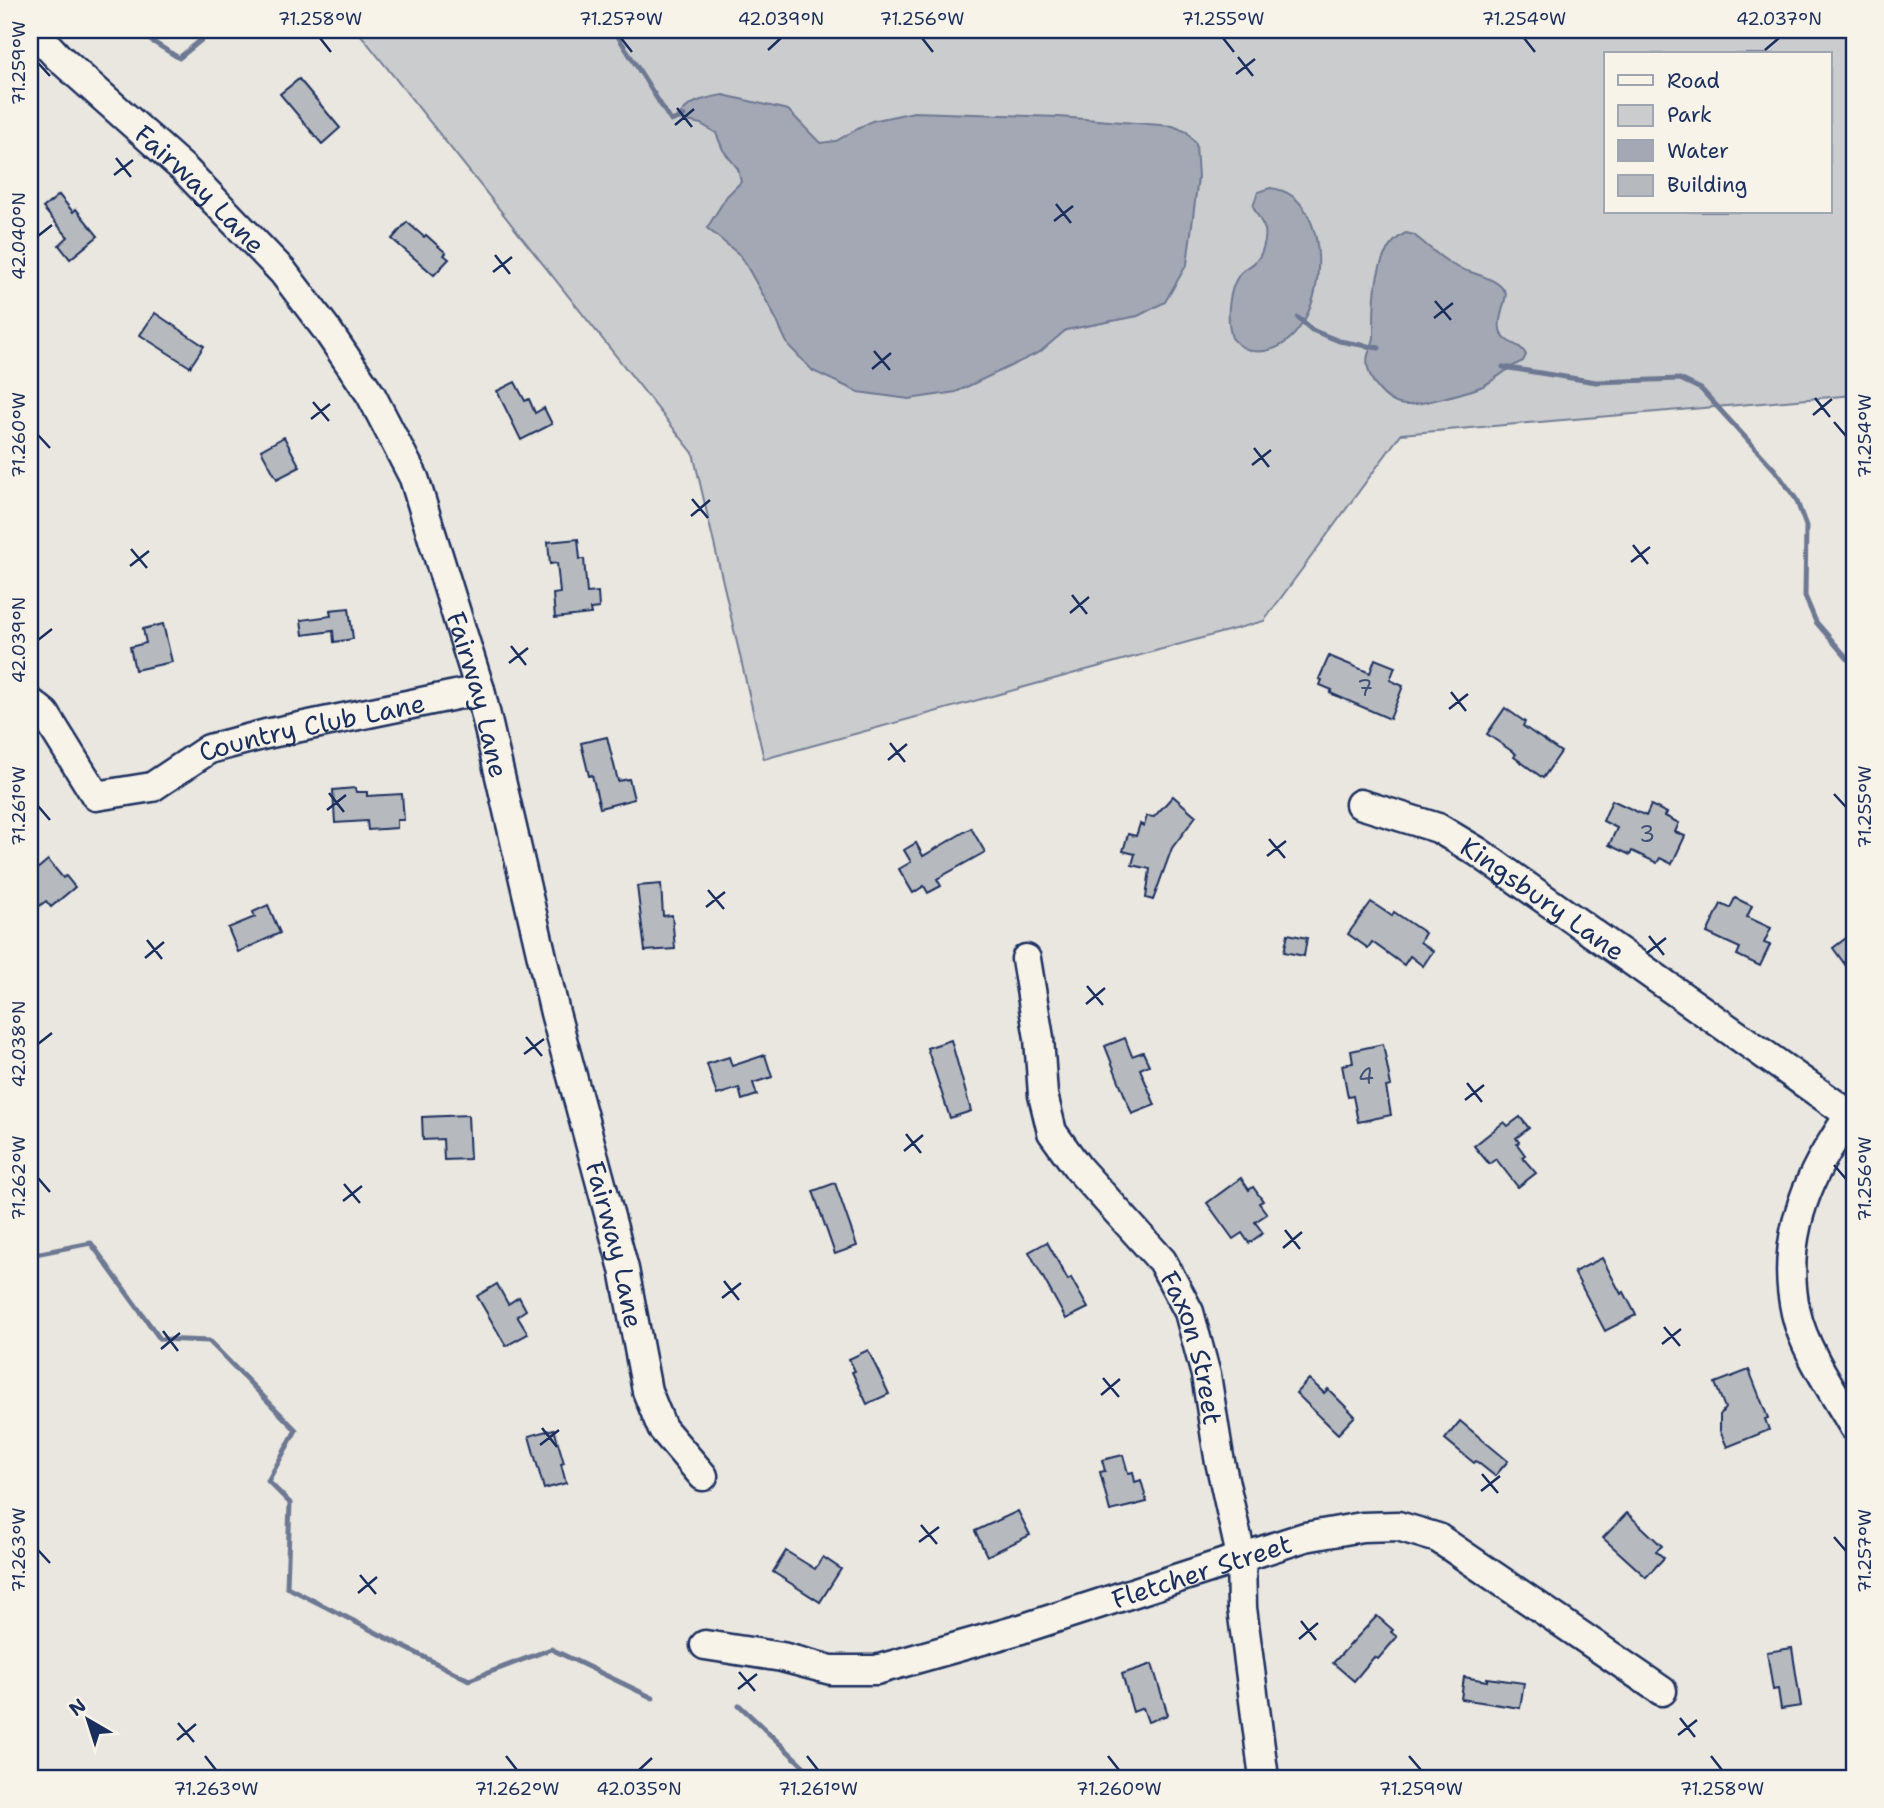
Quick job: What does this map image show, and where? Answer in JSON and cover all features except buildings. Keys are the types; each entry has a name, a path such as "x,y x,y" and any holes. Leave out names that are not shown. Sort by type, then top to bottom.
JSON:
{"street":[{"name":"Fairway Lane","path":"33,30 57,56 185,170 283,272 371,395 414,478 480,690 555,1013 624,1269 647,1391 662,1427 703,1476"},
{"name":"Country Club Lane","path":"30,702 45,714 96,796 152,787 209,749 266,734 480,690"},
{"name":"Kingsbury Lane","path":"1360,804 1438,828 1478,852 1852,1113"},
{"name":"Faxon Street","path":"1026,959 1039,1038 1043,1095 1052,1132 1078,1168 1162,1261 1189,1312 1206,1375 1219,1457 1241,1556 1242,1608 1264,1778"},
{"path":"1852,1113 1814,1171 1795,1227 1791,1269 1796,1315 1815,1360 1854,1427"},
{"name":"Fletcher Street","path":"705,1645 782,1657 831,1670 876,1670 1021,1629 1305,1537 1362,1527 1398,1526 1438,1538 1662,1691"}],"green space":[{"path":"357,30 1854,30 1854,395 1401,434 1264,621 764,759 693,453"}],"water":[{"path":"723,95 788,110 820,143 836,141 872,121 914,112 1059,117 1173,126 1187,132 1196,144 1198,178 1187,264 1165,302 1138,316 1066,330 1040,352 956,392 909,399 858,392 813,371 788,345 741,256 707,228 727,196 741,182 738,169 723,150 716,133 701,124 678,119 690,105"},
{"path":"1270,188 1292,196 1308,214 1316,239 1318,268 1314,296 1303,322 1287,341 1265,351 1255,351 1243,347 1232,338 1229,305 1232,289 1239,275 1258,259 1262,251 1265,230 1253,206 1258,192"},
{"path":"1406,233 1414,235 1453,265 1496,282 1501,287 1506,293 1500,331 1508,341 1521,348 1526,355 1523,361 1483,386 1432,401 1405,405 1390,400 1383,394 1372,379 1367,363 1374,337 1377,278 1387,251"}],"waterway":[{"path":"134,30 179,58 211,32 220,30"},
{"path":"614,30 671,121 684,116"},
{"path":"1298,318 1312,330 1339,341 1379,348"},
{"path":"1503,367 1596,382 1680,379 1701,389 1775,470 1796,499 1806,526 1805,596 1816,622 1854,666"},
{"path":"30,1255 91,1243 160,1339 209,1341 296,1430 268,1481 290,1503 287,1587 469,1680 551,1649 653,1698"},
{"path":"739,1705 816,1778"}]}
